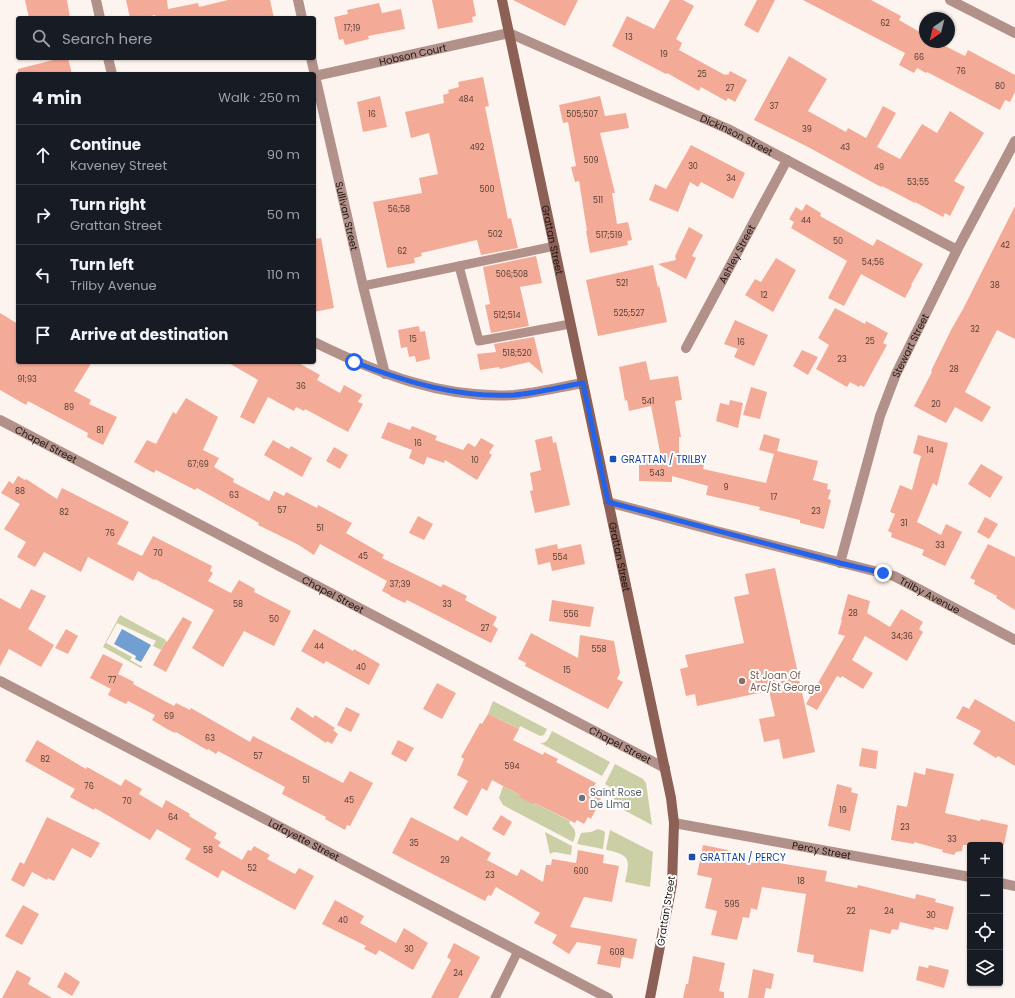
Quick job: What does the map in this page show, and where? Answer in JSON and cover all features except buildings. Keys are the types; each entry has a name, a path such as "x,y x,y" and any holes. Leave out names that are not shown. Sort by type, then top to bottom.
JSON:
{"main road":[{"name":"Grattan Street","path":"502,0 665,768 674,823 672,884 650,998"}],"street":[{"path":"96,0 100,16"},
{"path":"298,0 302,16"},
{"path":"950,0 1015,33"},
{"name":"Hobson Court","path":"316,76 509,33"},
{"name":"Dickinson Street","path":"509,33 728,129 957,250"},
{"path":"108,60 112,72"},
{"name":"Sullivan Street","path":"311,60 314,72"},
{"name":"Sullivan Street","path":"316,80 363,286 385,374"},
{"name":"Stewart Street","path":"840,563 880,416 896,374 957,250 1015,141"},
{"name":"Ashley Street","path":"686,348 787,160"},
{"path":"316,343 354,362 385,374 441,390 480,394 515,394 538,392 583,383"},
{"name":"Chapel Street","path":"0,420 665,768"},
{"name":"Trilby Avenue","path":"608,502 894,576 1015,640"},
{"name":"Lafayette Street","path":"0,681 608,998"},
{"name":"Percy Street","path":"674,823 967,876"},
{"path":"1003,884 1015,886"}],"lane":[{"path":"363,286 555,246"},
{"path":"459,266 479,341 570,324"},
{"path":"495,998 518,952"}],"green space":[{"path":"120,615 166,640 161,650 153,646 156,641 117,623 106,643 132,657 130,660 143,667 141,668 103,647"},
{"path":"493,701 547,729 544,735 540,736 520,726 519,729 488,714"},
{"path":"552,731 610,762 602,776 540,743 549,738"},
{"path":"615,764 643,779 646,783 652,825 620,808 620,804 614,799 611,788 605,784"},
{"path":"503,786 520,795 520,797 534,805 535,803 570,821 569,823 575,832 573,842 503,805 499,798"},
{"path":"598,829 604,831 605,833 603,849 577,844 581,833 591,832"},
{"path":"610,830 653,852 650,887 625,882 628,868 627,860 621,854 606,849"},
{"path":"545,832 572,846 571,855 554,852 550,854"}],"water":[{"path":"122,629 151,645 141,662 135,659 136,656 114,644"}],"place":[{"name":"GRATTAN / TRILBY","path":"613,459"},
{"name":"St Joan Of Arc/St George","path":"742,681"},
{"name":"Saint Rose De LIma","path":"582,798"},
{"name":"GRATTAN / PERCY","path":"692,857"}],"route":[{"path":"354,362 385,374 421,385 441,390 480,394 498,395 538,392 583,383 608,502 883,573"}]}
